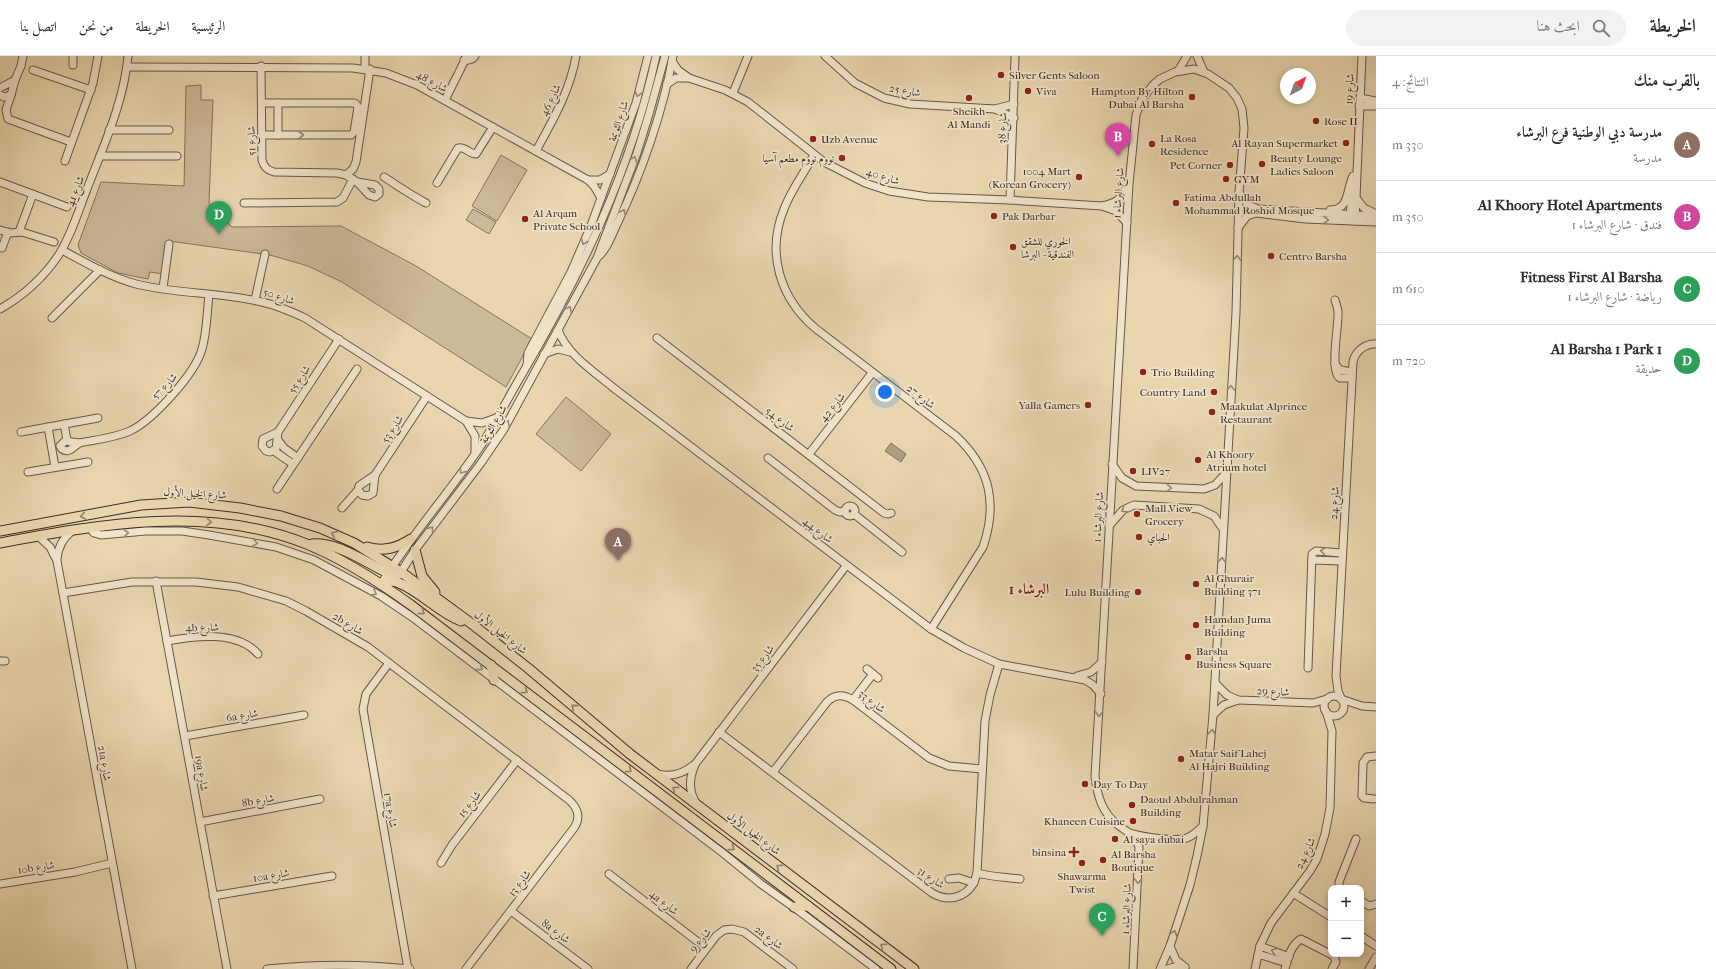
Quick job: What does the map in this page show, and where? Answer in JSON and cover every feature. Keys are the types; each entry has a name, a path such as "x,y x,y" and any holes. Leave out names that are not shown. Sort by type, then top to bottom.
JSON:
{"main road":[{"name":"شارع الخيل الأول","path":"0,531 141,505 189,502 240,508 281,516 320,528 354,543 390,570"},
{"path":"0,543 72,530 139,522 205,522 257,529 308,545 340,560 381,584 392,586 404,585 449,615 472,624"},
{"path":"354,543 380,550 392,549 411,539"},
{"path":"308,545 321,544 333,547 390,570 395,575 401,572"},
{"path":"415,550 425,580 455,612"},
{"name":"شارع الخيل الأول","path":"401,572 472,624 528,668 594,725 654,773 914,969"},
{"path":"392,586 491,665 891,969"},
{"path":"491,665 494,680"},
{"path":"794,907 808,906"}],"street":[{"path":"23,56 6,116 9,119 71,142"},
{"path":"73,56 73,65"},
{"path":"64,161 91,90 98,56"},
{"name":"شارع 41","path":"0,309 16,300 33,286 53,264 62,250 100,156 120,100 128,56"},
{"path":"244,203 337,202 343,198 352,179 356,162 367,69 365,56"},
{"path":"445,100 465,58 472,59 475,56"},
{"name":"شارع 46","path":"536,151 565,97 573,72 576,56"},
{"name":"شارع الثويمة","path":"527,366 528,353 578,257 636,103 648,56"},
{"name":"شارع الثويمة","path":"381,584 411,539 475,453 527,366 577,274 613,193 641,113 656,56"},
{"name":"شارع الثويمة","path":"392,586 415,550 497,440 597,258 621,196 649,114 665,56"},
{"path":"733,93 748,56"},
{"name":"شارع 25","path":"825,56 855,82 884,98 910,104 995,109 1014,104"},
{"name":"شارع 38","path":"1010,200 1015,56"},
{"path":"1178,71 1187,56"},
{"path":"1197,56 1204,72"},
{"name":"شارع 19","path":"1353,218 1356,198 1362,56"},
{"name":"شارع الثويمة","path":"597,258 606,246 630,196 648,146 673,59"},
{"name":"شارع 40","path":"673,59 678,70 689,78 733,93 756,107 814,155 853,178 890,191 928,197 1010,200 1102,206 1113,204 1120,199 1129,184"},
{"name":"شارع 48","path":"127,66 261,66 367,69 409,81 445,100 588,180 597,190 601,198"},
{"name":"شارع 51","path":"261,66 262,160 264,166 268,170 274,172 331,172 352,179"},
{"name":"شارع البرشاء 1","path":"1133,969 1139,851 1136,840 1108,815 1101,804 1097,790 1095,769 1101,694 1112,464 1126,223 1138,107 1144,95 1152,85 1167,75 1178,71 1194,69 1204,72 1221,81 1229,88 1237,98 1242,109 1244,128 1239,193 1236,313 1215,683 1202,826 1190,885 1170,946 1160,969"},
{"path":"33,70 91,90"},
{"path":"667,84 676,78 689,78"},
{"path":"1,87 15,80"},
{"path":"0,95 4,97 11,94"},
{"path":"1359,102 1376,101"},
{"path":"1359,102 1376,106"},
{"path":"262,103 354,103 358,106 354,131 351,135 262,135"},
{"path":"278,103 278,135"},
{"name":"شارع 25","path":"995,109 1014,118"},
{"path":"437,183 457,149 462,147 472,154 476,154 493,127"},
{"path":"109,130 169,130"},
{"name":"شارع 19","path":"1353,218 1353,176 1357,148"},
{"name":"شارع 27","path":"814,155 789,197 780,218 776,242 778,268 787,295 804,319 962,441 976,458 984,472 988,487 991,502 990,517 988,532 983,547 931,629"},
{"path":"100,156 177,156"},
{"path":"588,180 600,180 610,173"},
{"path":"1308,212 1318,210 1335,210 1342,206 1348,197 1353,176"},
{"path":"352,179 372,197 378,195 379,190 387,178 405,192 426,203"},
{"path":"352,179 375,185 379,190"},
{"path":"0,182 67,207"},
{"path":"1239,193 1246,203 1256,208 1308,212 1376,222"},
{"path":"19,232 33,194"},
{"path":"1356,198 1364,208 1376,215"},
{"name":"شارع 40","path":"1102,206 1116,212 1126,223"},
{"path":"1238,228 1247,216 1256,213 1305,219 1353,218 1376,215"},
{"path":"0,230 19,232 54,242"},
{"path":"2,248 8,232"},
{"path":"163,288 168,244"},
{"name":"شارع 50","path":"62,250 100,270 128,282 255,300 296,314 339,339 466,421 482,424 497,418"},
{"path":"255,300 265,254"},
{"path":"52,318 100,270"},
{"name":"شارع 57","path":"79,443 124,433 135,428 149,418 183,382 194,367 202,351 209,294"},
{"path":"1335,300 1338,315 1335,364 1340,370 1352,375"},
{"name":"شارع 44","path":"558,330 562,342 572,353 660,424 931,629 964,648 999,664 1038,672 1074,677 1090,683 1101,694"},
{"name":"شارع 54","path":"656,338 809,454 885,514 891,513"},
{"name":"شارع 55","path":"278,432 339,339"},
{"name":"شارع 24","path":"1341,699 1336,679 1341,562 1353,362 1357,353 1370,344 1376,344"},
{"path":"544,354 558,349 572,353"},
{"path":"277,489 357,369"},
{"name":"شارع 42","path":"809,454 872,372"},
{"name":"شارع 53","path":"375,475 427,396"},
{"path":"21,432 98,418"},
{"path":"466,421 475,436 475,453"},
{"path":"64,424 67,440"},
{"path":"48,427 55,467"},
{"path":"274,451 277,447 278,432 265,438 262,444 266,451 274,451 293,464"},
{"path":"69,451 65,451 61,448 62,442 67,440 79,443"},
{"path":"278,440 284,448 298,458"},
{"path":"69,451 79,443"},
{"path":"69,451 72,464"},
{"path":"768,458 836,511 845,511 847,506 854,509 902,552"},
{"path":"28,472 88,462"},
{"path":"1112,464 1122,478 1136,486 1204,490 1215,485 1226,473"},
{"path":"358,490 363,496 371,495 374,491 375,475"},
{"path":"342,508 358,490 362,483 375,475"},
{"path":"854,509 862,496"},
{"path":"1109,526 1123,510 1134,505 1199,509 1214,516 1223,530"},
{"path":"90,528 94,533 101,535 146,531 182,531 264,544 314,560 392,603 723,853 761,884 876,969"},
{"name":"21a شارع","path":"57,561 58,551 62,541 72,530"},
{"name":"21a شارع","path":"38,536 50,547 57,561 132,969"},
{"path":"1308,668 1312,554 1316,551 1342,553"},
{"path":"1312,560 1341,562"},
{"name":"شارع 35","path":"697,805 692,796 690,785 690,775 696,763 846,566"},
{"name":"2b شارع","path":"63,593 121,584 156,581 210,583 275,597 311,614 354,639 389,663 566,797 575,806"},
{"name":"19a شارع","path":"156,581 227,969"},
{"name":"4b شارع","path":"167,641 199,636 216,636 241,643 258,654"},
{"name":"شارع 44","path":"1074,677 1092,672 1102,662"},
{"name":"17a شارع","path":"389,663 366,694 363,709 409,969"},
{"path":"949,879 959,878 974,883 977,873 982,769 987,708 999,664"},
{"path":"853,700 876,676 867,669"},
{"name":"شارع 24","path":"1328,698 1336,679"},
{"name":"شارع 29","path":"1215,683 1224,693 1238,700"},
{"name":"شارع 33","path":"773,772 830,698 839,695 853,700 929,758 949,766 982,769"},
{"path":"1362,706 1342,711 1334,715 1326,710 1325,705 1328,698 1333,696 1362,706 1376,707"},
{"name":"شارع 29","path":"1213,715 1224,705 1238,700 1313,703 1328,698"},
{"path":"1341,699 1344,704 1342,711"},
{"name":"شارع 29","path":"1307,703 1326,710"},
{"name":"شارع 24","path":"1255,969 1260,946 1274,917 1310,871 1317,859 1325,834 1330,808 1332,731 1326,710"},
{"name":"شارع 24","path":"1332,731 1342,711"},
{"name":"6a شارع","path":"185,736 304,715"},
{"name":"شارع 31","path":"719,732 937,896 950,899 956,898 967,892 974,883"},
{"path":"1374,799 1363,797 1363,760 1367,756 1376,756"},
{"name":"شارع 15","path":"442,863 452,844 517,760"},
{"name":"شارع 35","path":"654,773 676,775 687,771 696,763"},
{"name":"8b شارع","path":"200,822 320,799"},
{"name":"شارع 13","path":"466,969 574,828 578,817 575,806"},
{"path":"1128,832 1149,837 1183,839 1194,834 1202,826"},
{"path":"1339,885 1356,839"},
{"name":"10b شارع","path":"0,884 113,866"},
{"path":"977,873 991,877 1000,876 1020,879"},
{"name":"4a شارع","path":"609,874 706,948"},
{"name":"10a شارع","path":"213,896 332,876"},
{"path":"1293,893 1328,915"},
{"path":"1364,903 1369,906 1376,904"},
{"name":"8a شارع","path":"511,911 583,968"},
{"name":"شارع 9","path":"690,969 716,936 728,929"},
{"name":"2a شارع","path":"728,929 736,929 744,932 793,969"},
{"path":"1364,938 1376,946"},
{"path":"1287,963 1297,942 1303,939 1335,958 1336,962 1332,969"},
{"path":"1170,946 1176,960 1187,968"},
{"path":"1260,946 1287,963"},
{"path":"1258,954 1287,963"},
{"path":"1369,969 1376,957"},
{"path":"267,969 333,965 409,969"},
{"path":"1167,969 1175,967 1187,968"}],"shaded area":[{"path":"201,85 201,100 213,100 209,203 232,227 341,226 416,266 532,339 506,387 342,282 308,266 270,255 169,241 163,274 150,272 148,279 118,273 81,253 78,245 101,182 184,186 186,86"},
{"path":"501,155 527,170 497,221 472,206"},
{"path":"473,209 496,222 489,234 466,220"},
{"path":"566,397 611,434 581,471 536,434"},
{"path":"891,443 906,454 901,462 885,451"}],"place":[{"name":"Silver Gents Saloon","path":"1001,75"},
{"name":"Viva","path":"1028,91"},
{"name":"Hampton By Hilton Dubai Al Barsha","path":"1192,97"},
{"name":"Sheikh Al Mandi","path":"969,98"},
{"name":"Rose II","path":"1316,121"},
{"name":"Uzb Avenue","path":"813,139"},
{"name":"Al Rayan Supermarket","path":"1346,143"},
{"name":"La Rosa Residence","path":"1152,144"},
{"name":"Al Khoory Hotel Apartments","path":"1118,156"},
{"name":"نووم نووم مطعم آسيا","path":"842,158"},
{"name":"Beauty Lounge Ladies Saloon","path":"1262,164"},
{"name":"Pet Corner","path":"1230,165"},
{"name":"1004 Mart (Korean Grocery)","path":"1079,177"},
{"name":"GYM","path":"1226,179"},
{"name":"Fatima Abdullah Mohammad Roshid Mosque","path":"1176,203"},
{"name":"Pak Darbar","path":"994,216"},
{"name":"Al Arqam Private School","path":"525,219"},
{"name":"Al Barsha 1 Park 1","path":"219,234"},
{"name":"الخوري للشقق الفندقية - البرشا","path":"1013,247"},
{"name":"Centro Barsha","path":"1271,256"},
{"name":"Trio Building","path":"1143,372"},
{"name":"Country Land","path":"1214,392"},
{"name":"Yalla Gamers","path":"1088,405"},
{"name":"Maakulat Alprince Restaurant","path":"1212,412"},
{"name":"Al Khoory Atrium hotel","path":"1198,460"},
{"name":"LIV27","path":"1133,471"},
{"name":"Mall View Grocery","path":"1137,514"},
{"name":"الحباي","path":"1139,537"},
{"name":"مدرسة دبي الوطنية فرع البرشاء","path":"618,561"},
{"name":"Al Ghurair Building 371","path":"1196,584"},
{"name":"Lulu Building","path":"1138,592"},
{"name":"Hamdan Juma Building","path":"1196,625"},
{"name":"Barsha Business Square","path":"1188,657"},
{"name":"Matar Saif Lahej Al Hajri Building","path":"1181,759"},
{"name":"Day To Day","path":"1085,784"},
{"name":"Daoud Abdulrahman Building","path":"1132,805"},
{"name":"Khaneen Cuisine","path":"1133,821"},
{"name":"Al saya dubai","path":"1115,839"},
{"name":"binsina","path":"1074,852"},
{"name":"Al Barsha Boutique","path":"1103,860"},
{"name":"Shawarma Twist","path":"1082,863"},
{"name":"Fitness First Al Barsha","path":"1102,936"}],"district":[{"name":"البرشاء 1","path":"1029,589"}]}
